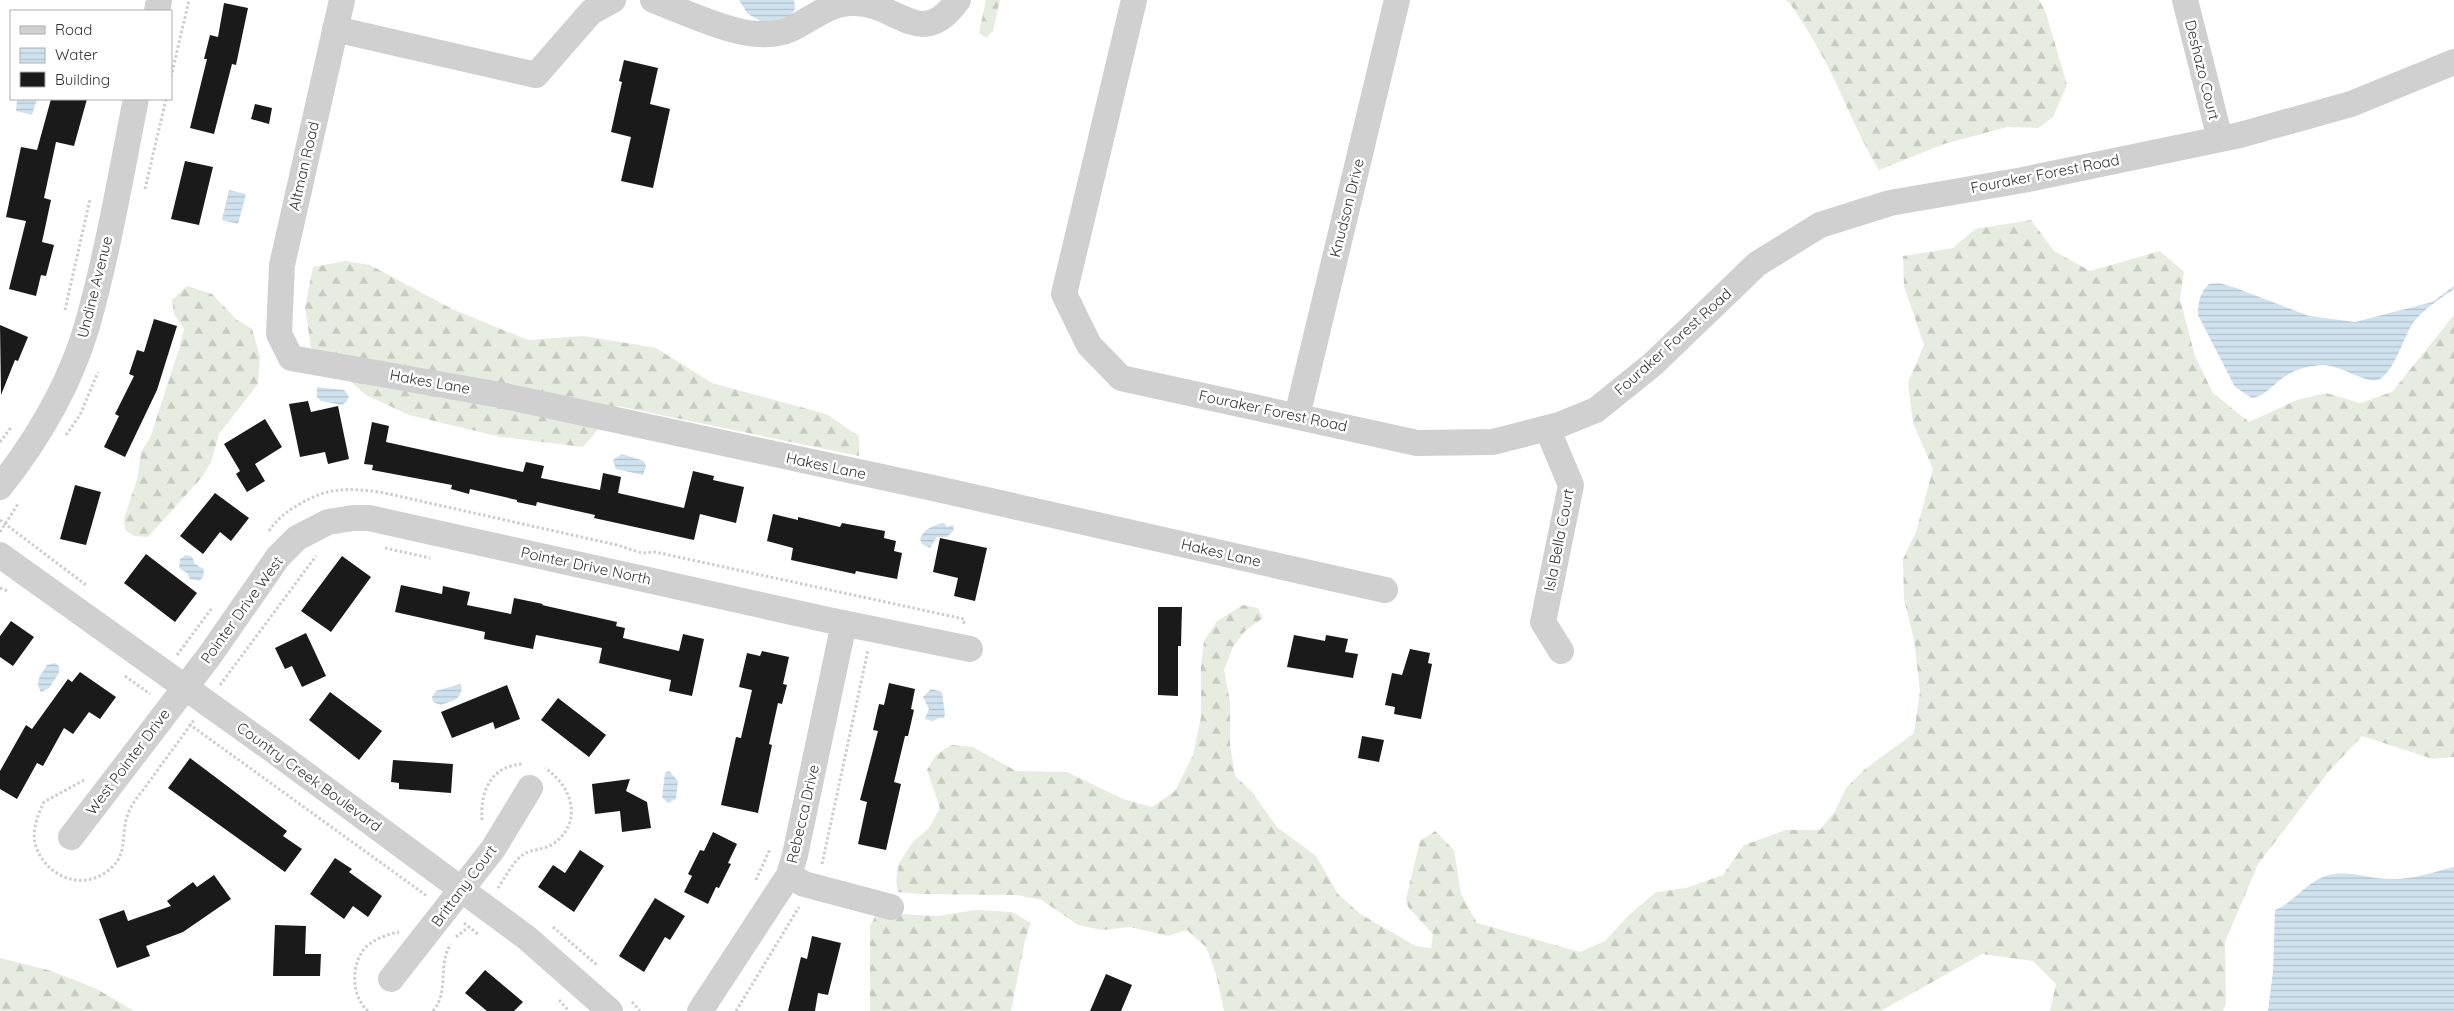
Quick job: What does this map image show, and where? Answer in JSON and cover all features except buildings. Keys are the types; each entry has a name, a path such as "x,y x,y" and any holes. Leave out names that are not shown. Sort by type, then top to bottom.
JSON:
{"street":[{"name":"Altman Road","path":"279,334 282,265 342,0"},
{"path":"335,29 536,75 591,12 613,0"},
{"path":"653,0 744,34 767,36 790,30 836,4 855,2 878,8 915,25 929,25 948,15 958,0"},
{"name":"Fouraker Forest Road","path":"1134,0 1064,294 1088,345 1121,378 1417,443 1493,442 1547,428 1596,410 1653,364 1757,264 1820,225 1890,203 2023,180 2220,139 2351,104 2454,62"},
{"name":"Knudson Drive","path":"1296,416 1397,0"},
{"name":"Deshazo Court","path":"2185,0 2220,139"},
{"name":"Undine Avenue","path":"0,487 39,430 58,396 87,327 119,187 136,100"},
{"name":"Hakes Lane","path":"279,334 291,358 500,394 932,488 1385,590"},
{"name":"Isla Bella Court","path":"1547,428 1571,485 1543,622 1561,651"},
{"name":"Pointer Drive North","path":"328,522 369,518 844,623 966,648"},
{"name":"Pointer Drive West","path":"175,680 210,655 278,557 297,538 328,522"},
{"name":"Country Creek Boulevard","path":"0,555 207,703 455,900 527,938 610,1011"},
{"name":"Rebecca Drive","path":"700,1011 789,875 795,855 844,623"},
{"name":"West Pointer Drive","path":"71,837 154,700 175,680"},
{"name":"Brittany Court","path":"391,979 455,900 493,849 530,788"},
{"path":"789,875 804,884 892,907"}],"path":[{"path":"172,73 189,0"},
{"path":"64,311 92,192"},
{"path":"0,442 16,420"},
{"path":"267,534 276,520 316,494 334,489 380,492 617,545 642,553 655,552 964,619 966,648"},
{"path":"379,546 440,560"},
{"path":"90,774 73,787 44,802 34,830 35,842 48,867 59,875 73,880 88,880 102,875 116,864 123,850 128,812 190,725 319,552"},
{"path":"0,588 15,593"},
{"path":"154,700 175,680 217,600"},
{"path":"119,672 154,700 190,725 455,900 483,937"},
{"path":"752,885 772,843"},
{"path":"554,994 569,1011"}],"green space":[{"path":"986,0 1000,0 993,31 986,38 979,33"},
{"path":"1785,0 2039,0 2046,13 2067,85 2053,117 2038,128 2007,127 1944,144 1879,170 1819,50 1789,2"},
{"path":"2031,220 2054,251 2090,271 2160,251 2184,272 2180,299 2195,356 2213,393 2249,422 2297,400 2326,393 2360,403 2392,392 2454,315 2454,757 2433,759 2362,736 2329,771 2258,864 2225,942 2226,1003 2223,1011 2050,1011 2056,984 2033,961 1982,954 1881,1011 1224,1011 1216,974 1206,947 1187,930 1168,936 1130,927 1102,930 1078,925 1042,900 1017,895 898,892 896,880 899,863 913,842 929,828 940,808 927,770 936,755 951,745 973,747 1016,771 1067,772 1123,799 1152,807 1175,791 1193,755 1201,717 1201,666 1204,641 1217,621 1243,605 1258,608 1263,618 1245,631 1233,647 1224,670 1230,702 1230,744 1235,776 1252,792 1277,827 1316,856 1338,894 1360,914 1416,946 1431,948 1433,934 1408,907 1406,899 1420,841 1435,831 1454,850 1461,894 1477,923 1580,952 1605,941 1629,915 1656,892 1686,888 1723,875 1744,845 1786,830 1820,830 1835,811 1846,788 1864,770 1914,733 1920,691 1914,640 1904,599 1903,559 1916,532 1933,469 1913,423 1908,382 1924,345 1904,286 1903,256 1953,248 1975,229"},
{"path":"345,261 370,265 452,309 528,340 584,336 656,348 712,383 826,414 859,436 859,456 618,406 583,447 501,437 409,415 366,395 311,347 305,307 313,267"},
{"path":"187,286 212,294 237,320 252,329 260,357 258,384 219,434 211,462 203,476 148,537 134,536 125,530 124,519 138,476 141,452 150,438 184,329 174,314 172,300"},
{"path":"976,910 1012,912 1031,923 1025,940 1011,1011 870,1011 870,926 877,913 937,916"},
{"path":"0,958 48,970 95,988 134,1011 0,1011"}],"water":[{"path":"739,0 794,0 795,9 791,16 766,24 748,14"},
{"path":"17,100 37,100 32,115 16,111"},
{"path":"229,190 246,194 238,224 222,220"},
{"path":"2219,283 2309,316 2355,322 2432,302 2454,286 2454,289 2432,304 2417,318 2409,329 2390,369 2380,379 2368,380 2337,368 2322,365 2300,369 2280,380 2263,394 2252,398 2235,387 2198,315 2199,302 2203,291 2209,284"},
{"path":"317,387 344,390 349,396 342,405 321,401 317,397"},
{"path":"622,454 644,461 646,467 643,475 616,469 613,460"},
{"path":"944,523 947,527 953,525 954,530 947,537 937,537 930,548 922,544 920,539 926,530"},
{"path":"186,555 192,557 195,564 204,569 203,577 199,581 190,579 187,573 179,568 180,559"},
{"path":"55,663 59,666 59,673 49,688 41,692 38,685 39,678 47,665"},
{"path":"460,684 462,687 458,698 441,705 433,702 432,697 436,691"},
{"path":"931,689 942,692 945,714 944,718 933,721 925,719 929,709 923,697"},
{"path":"669,771 678,781 676,799 668,803 662,797 665,773"},
{"path":"2454,867 2454,1011 2268,1011 2273,971 2275,910 2289,902 2314,882 2329,875 2352,874 2382,879 2398,879 2415,877"}]}
